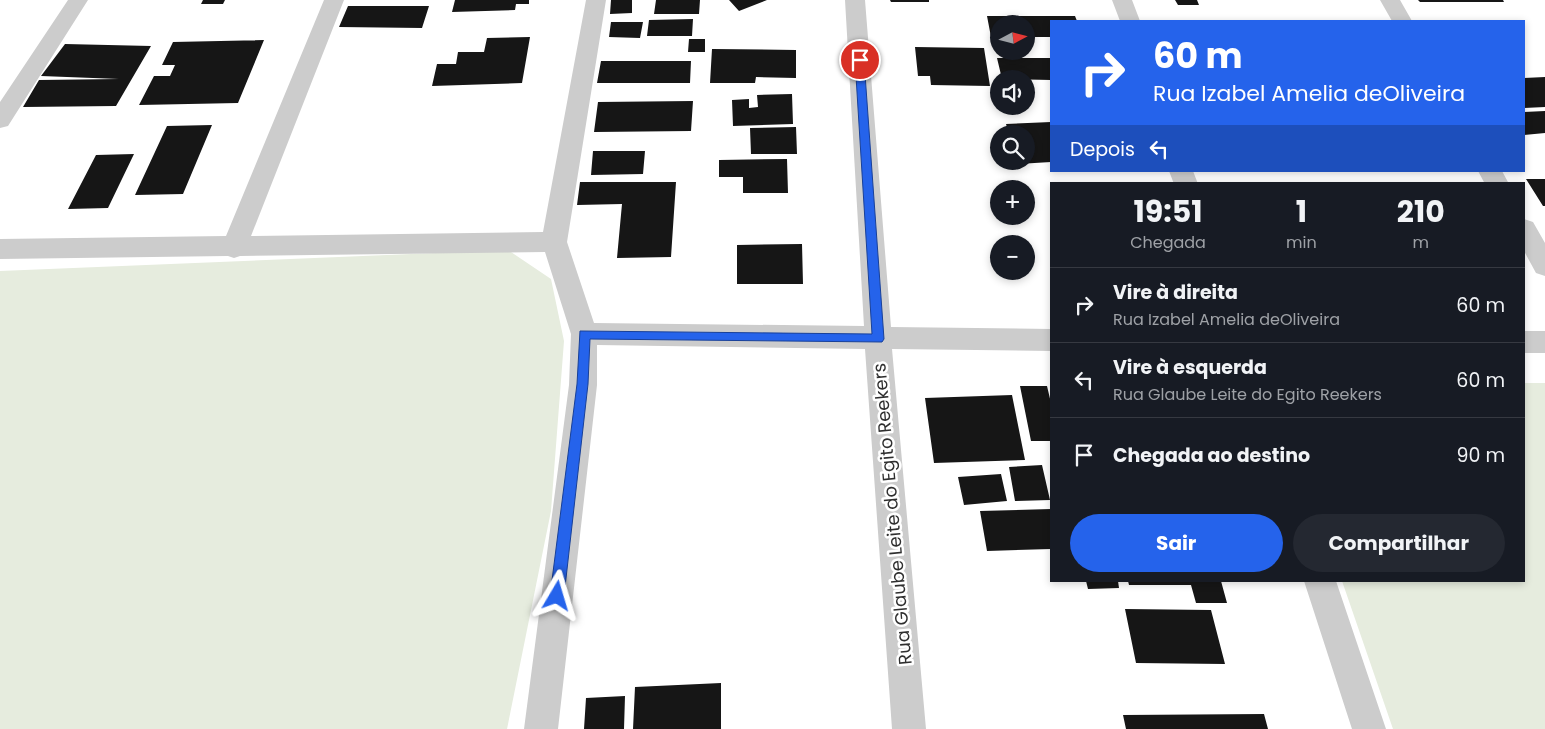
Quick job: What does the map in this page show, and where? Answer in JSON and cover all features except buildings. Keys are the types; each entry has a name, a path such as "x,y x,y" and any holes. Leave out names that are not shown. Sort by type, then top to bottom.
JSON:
{"street":[{"path":"0,120 78,0"},
{"path":"234,248 334,0"},
{"path":"541,729 582,384 584,334 571,289 554,242 596,0"},
{"name":"Rua Glaube Leite do Egito Reekers","path":"856,0 878,339 909,729"},
{"path":"1122,0 1130,20"},
{"path":"1390,0 1401,20"},
{"path":"1525,231 1545,266"},
{"path":"0,249 234,248 554,242"},
{"path":"584,334 1050,340"},
{"path":"1525,342 1545,342"},
{"path":"1320,582 1369,729"}],"shaded area":[{"path":"508,250 551,279 564,341 551,511 507,729 0,729 0,271"},
{"path":"1525,383 1545,383 1545,729 1393,729 1342,582 1525,582"}],"route":[{"path":"557,596 582,384 584,334 878,339 860,60"}]}
